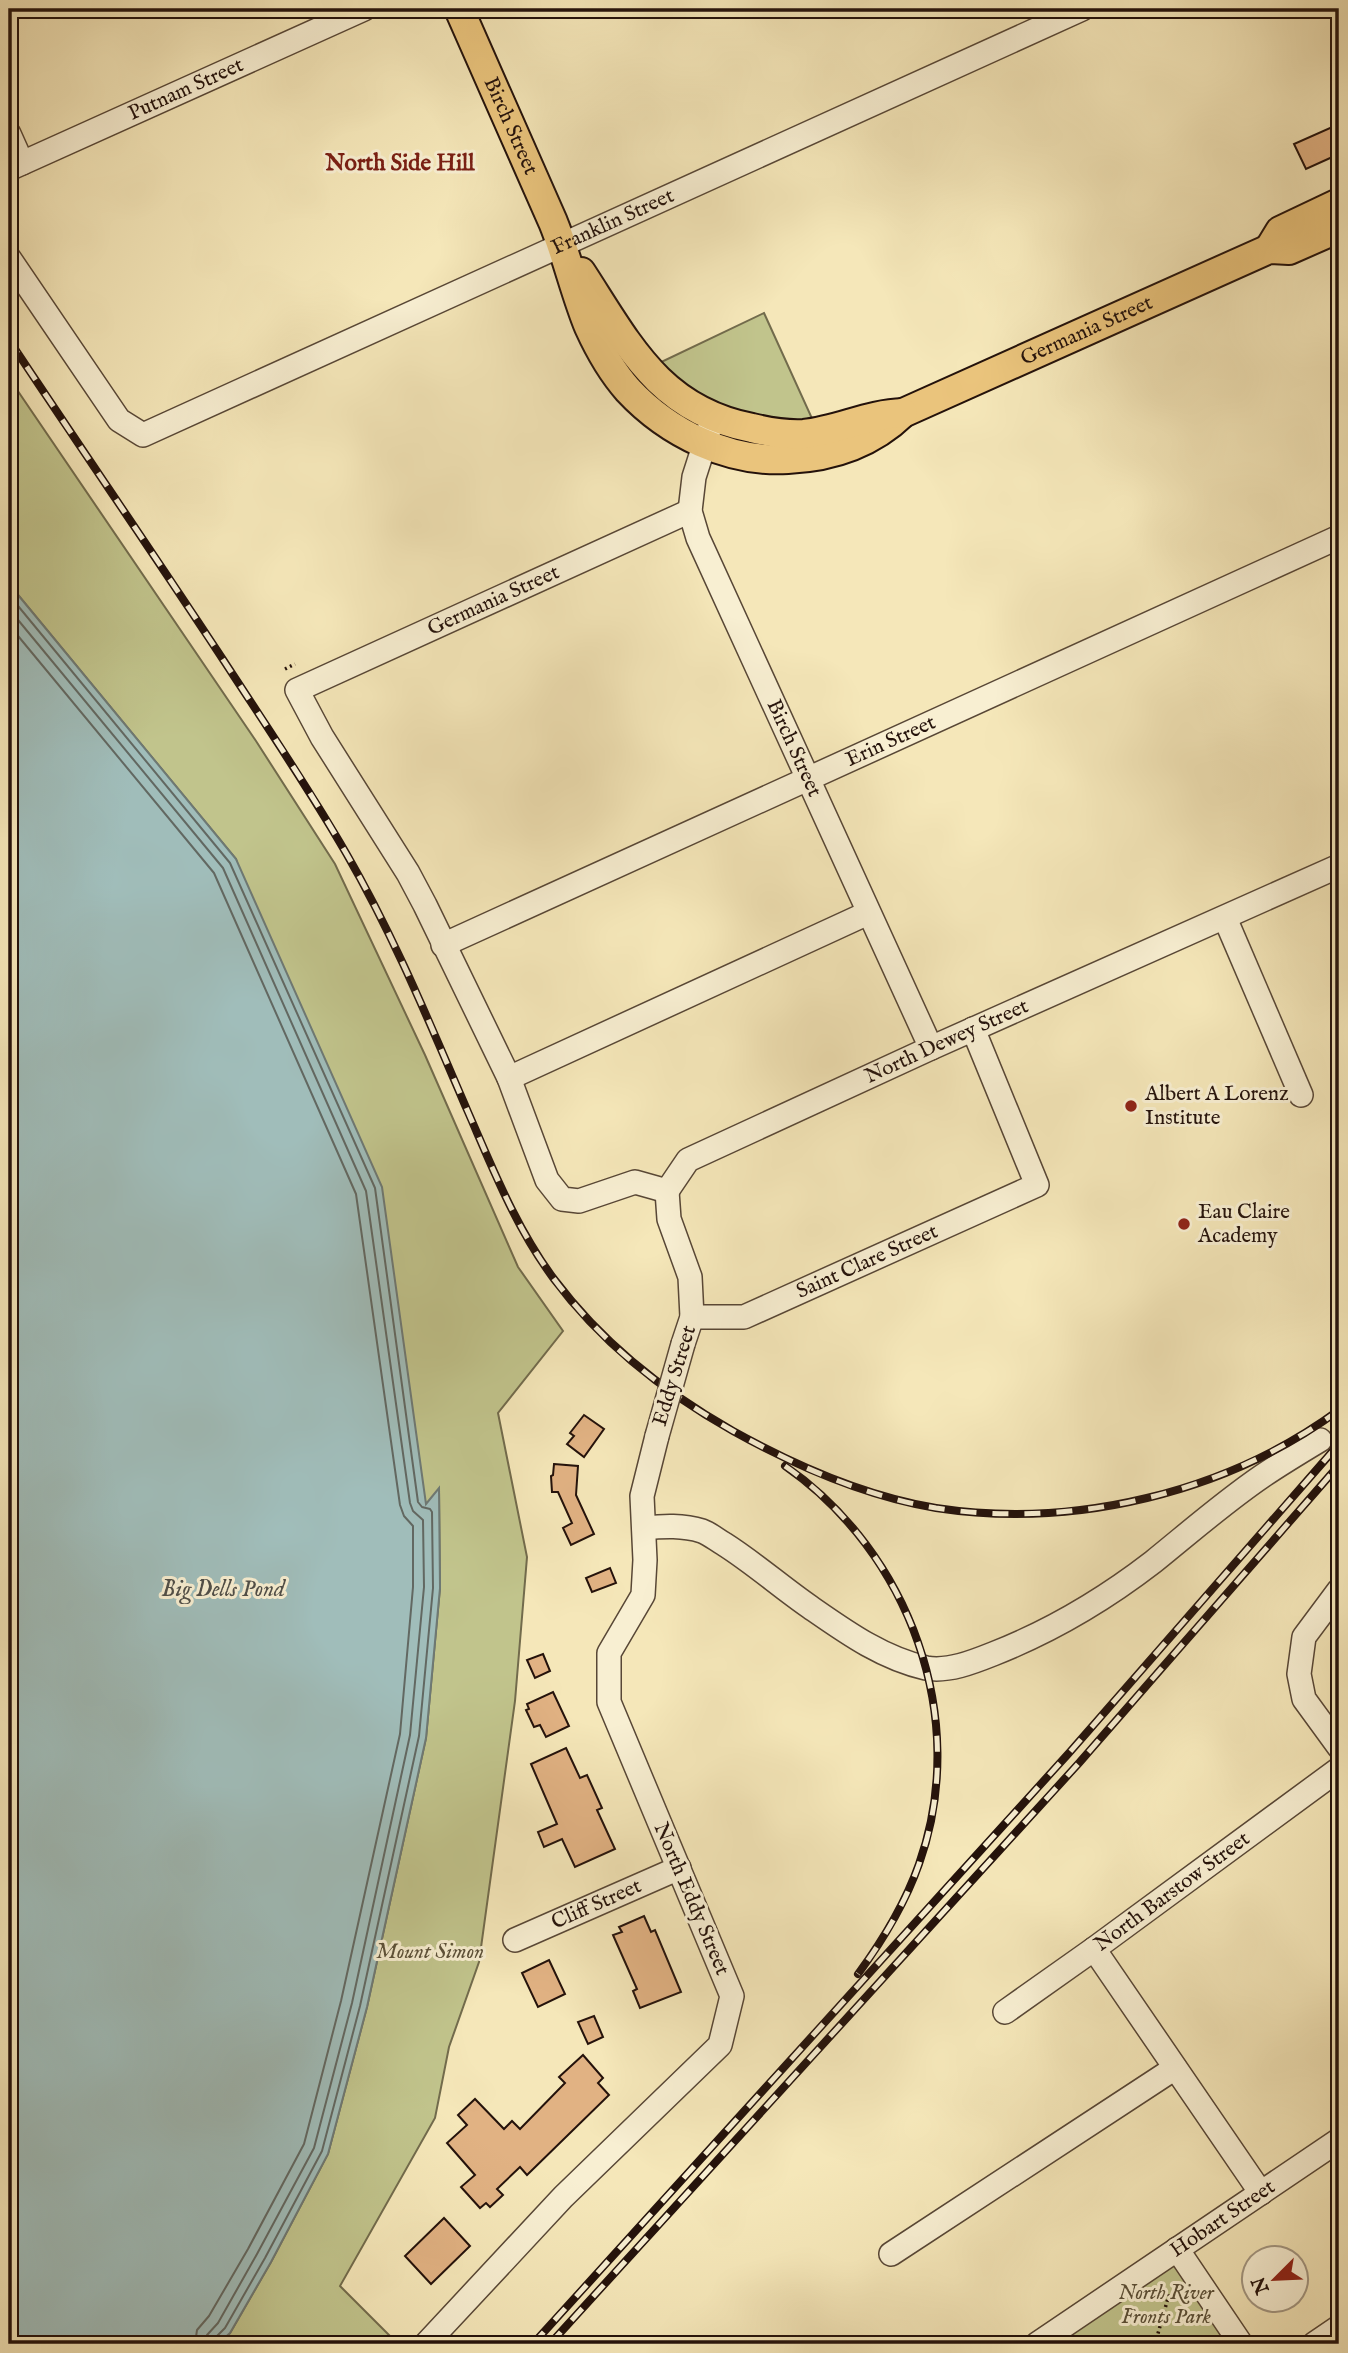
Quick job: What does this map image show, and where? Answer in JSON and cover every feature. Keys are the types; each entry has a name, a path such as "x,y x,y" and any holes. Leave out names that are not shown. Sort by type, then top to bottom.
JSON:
{"main road":[{"name":"Birch Street","path":"459,9 562,243 641,362 709,430"},
{"name":"Germania Street","path":"1269,249 1280,231 1339,203"},
{"name":"Germania Street","path":"709,430 731,424 800,434 822,432 883,414 903,414 1269,249 1289,250 1339,228"}],"street":[{"name":"Putnam Street","path":"15,166 364,9"},
{"name":"Franklin Street","path":"9,258 119,420 143,435 1082,9"},
{"path":"9,134 15,166"},
{"name":"Birch Street","path":"709,430 694,477 690,511 698,538 931,1048"},
{"name":"Germania Street","path":"443,944 408,873 321,737 297,690 690,511"},
{"name":"Erin Street","path":"443,944 1339,537"},
{"name":"North Dewey Street","path":"667,1191 688,1160 1339,866"},
{"path":"509,1078 868,913"},
{"path":"1225,918 1301,1095"},
{"path":"443,944 509,1078 547,1180 562,1199 579,1201 635,1182 667,1191 669,1219 690,1278 692,1317"},
{"name":"Saint Clare Street","path":"692,1317 744,1317 1037,1185 973,1030"},
{"name":"Eddy Street","path":"657,1436 692,1317"},
{"name":"North Eddy Street","path":"426,2344 564,2197 720,2045 732,1996 609,1702 609,1653 643,1595 645,1560 642,1496 657,1436"},
{"path":"644,1528 677,1526 704,1531 851,1635 888,1656 927,1668 942,1668 971,1663 1007,1648 1094,1602 1152,1563 1261,1477 1320,1440"},
{"path":"1339,1590 1304,1637 1298,1674 1304,1699 1339,1747"},
{"name":"North Barstow Street","path":"1005,2012 1339,1769"},
{"name":"Cliff Street","path":"514,1940 678,1868"},
{"path":"1094,1949 1261,2193"},
{"path":"891,2254 1175,2068"},
{"name":"Hobart Street","path":"1037,2344 1339,2140"},
{"path":"1177,2249 1241,2344"},
{"path":"1314,2344 1339,2327"}],"path":[{"path":"285,669 295,664"},
{"path":"1155,2344 1170,2291"}],"green space":[{"path":"764,313 815,425 797,426 714,408 655,365"},
{"name":"Mount Simon","path":"9,378 256,741 335,864 425,1055 518,1267 563,1331 498,1413 527,1557 515,1701 479,1962 449,2047 435,2118 340,2286 396,2342 394,2344 218,2344 230,2333 328,2154 367,2007 426,1738 440,1588 439,1490 426,1505 236,859 9,584"},
{"name":"North River Fronts Park","path":"1177,2249 1241,2344 1037,2344"}],"water":[{"name":"Big Dells Pond","path":"9,584 236,859 382,1187 426,1504 439,1488 440,1588 426,1738 367,2007 328,2154 230,2333 218,2344 9,2344"}],"building":[{"path":"1339,124 1339,154 1306,169 1294,144"},
{"path":"584,1415 604,1429 584,1457 567,1444 574,1436 570,1433"},
{"path":"554,1464 578,1466 576,1495 594,1534 571,1545 563,1528 572,1523 558,1492 552,1492 551,1476"},
{"path":"610,1568 616,1583 592,1592 586,1578"},
{"path":"543,1654 550,1671 535,1678 527,1660"},
{"path":"553,1692 569,1726 546,1737 540,1725 534,1727 526,1710 529,1709 527,1704"},
{"path":"566,1748 580,1778 587,1775 602,1808 597,1810 615,1849 575,1867 562,1839 544,1847 538,1832 557,1824 531,1764"},
{"path":"644,1916 651,1932 655,1930 681,1992 640,2008 633,1991 637,1989 613,1935 622,1932 619,1927"},
{"path":"549,1960 565,1994 538,2007 522,1973"},
{"path":"594,2016 603,2037 588,2044 578,2022"},
{"path":"583,2055 603,2078 598,2083 609,2095 527,2175 520,2167 497,2189 503,2195 490,2207 486,2203 480,2208 461,2187 475,2175 447,2143 467,2125 458,2115 475,2099 504,2129 512,2121 520,2129 565,2083 559,2077"},
{"path":"444,2218 470,2246 431,2284 405,2256"}],"railway":[{"path":"9,340 224,661 346,853 396,948 496,1176 540,1260 593,1324 659,1383 733,1431 831,1478 909,1503 988,1513 1041,1513 1094,1508 1147,1498 1198,1483 1248,1463 1295,1439 1339,1410"},
{"path":"533,2344 1069,1753 1339,1444"},
{"path":"550,2344 1079,1763 1339,1465"},
{"path":"785,1466 828,1502 866,1544 896,1591 918,1642 932,1697 937,1752 933,1809 919,1864 893,1921 858,1974"}],"place":[{"name":"Albert A Lorenz Institute","path":"1131,1106"},
{"name":"Eau Claire Academy","path":"1184,1224"}],"district":[{"name":"North Side Hill","path":"400,163"}]}
